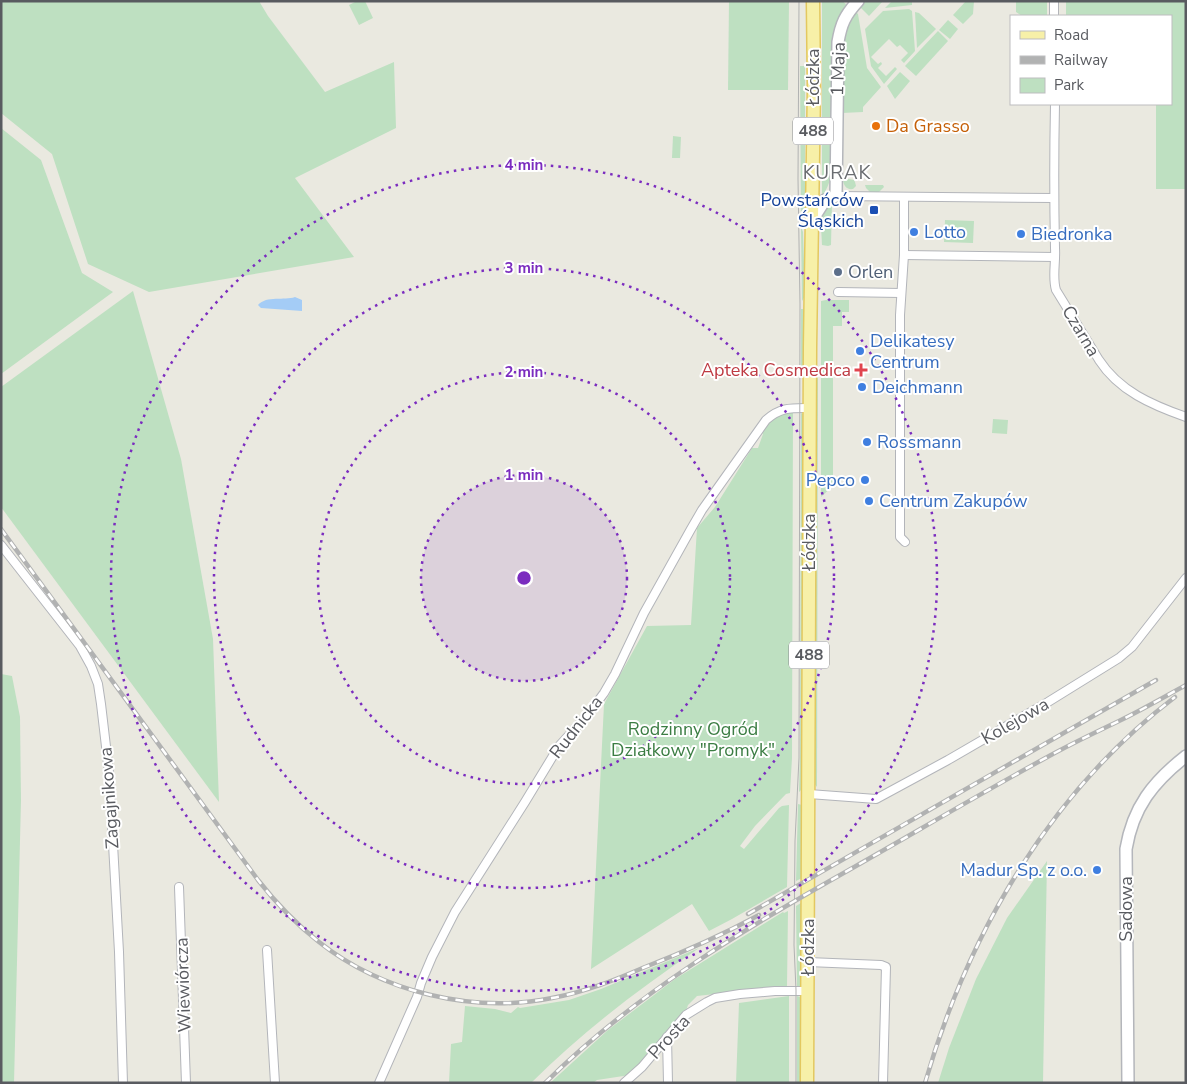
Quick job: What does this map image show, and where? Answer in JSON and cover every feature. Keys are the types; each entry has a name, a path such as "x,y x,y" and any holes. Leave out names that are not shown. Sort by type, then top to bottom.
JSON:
{"main road":[{"name":"Łódzka","path":"807,1083 813,1"}],"street":[{"name":"1 Maja","path":"836,196 838,42 843,20 858,1"},
{"path":"1054,1 1054,15"},
{"path":"811,222 825,200 836,196 1054,198 1055,105"},
{"path":"904,197 904,255 899,374 900,537 905,542"},
{"name":"Czarna","path":"1054,198 1056,257 1053,281 1056,290 1104,367 1116,381 1138,396 1186,417"},
{"path":"904,255 1056,257"},
{"path":"838,292 901,293"},
{"name":"Rudnicka","path":"379,1083 417,997 432,957 455,912 559,746 585,718 604,693 644,614 702,510 766,420 784,409 810,408"},
{"name":"Zagajnikowa","path":"1,545 80,646 98,684 109,772 119,952 123,1083"},
{"name":"Kolejowa","path":"809,794 876,799 957,755 1119,658 1132,647 1186,578"},
{"name":"Sadowa","path":"1128,1083 1127,841 1133,820 1143,800 1158,780 1186,756"},
{"name":"Wiewiórcza","path":"179,887 186,1083"},
{"path":"267,950 275,1083"},
{"path":"808,962 881,965 886,967 883,1083"},
{"name":"Prosta","path":"624,1083 642,1067 686,1015 714,998 775,991 808,991"},
{"path":"668,1037 668,1083"}],"green space":[{"path":"1,1 259,1 268,16 325,92 394,62 396,128 295,178 354,257 149,292 88,264 52,154 1,113"},
{"path":"357,1 365,1 373,18 359,25 349,5"},
{"path":"729,1 789,1 788,90 728,90"},
{"path":"822,1 842,1 846,4 837,22 833,39 832,171 822,196"},
{"path":"865,1 883,1 869,16 860,7"},
{"path":"892,1 912,1 912,5 885,8"},
{"path":"966,1 974,1 973,14 963,24 953,15"},
{"path":"1016,1 1047,2 1047,15 1020,15 1016,12"},
{"path":"1066,1 1186,1 1186,189 1156,189 1156,105 1172,105 1172,15 1066,15"},
{"path":"909,9 912,11 915,51 904,63 901,60 908,53 900,45 897,47 889,39 871,57 878,64 881,62 882,64 878,68 886,76 895,67 897,69 884,84 871,66 865,29 883,11"},
{"path":"856,12 858,14 867,68 881,87 863,107 863,112 842,113 843,41"},
{"path":"915,12 919,13 936,29 917,48"},
{"path":"948,20 958,29 950,39 939,30"},
{"path":"938,31 948,41 916,76 905,66"},
{"path":"800,66 805,66 805,213 801,220"},
{"path":"900,72 910,81 895,99 887,86"},
{"path":"1,128 41,160 82,273 113,292 1,374"},
{"path":"673,136 681,137 680,158 672,158"},
{"path":"843,178 854,180 856,186 853,189 847,188 844,185"},
{"path":"865,185 883,185 884,187 879,192 870,192"},
{"path":"832,202 831,245 828,246 822,245 821,221 824,210"},
{"path":"945,220 974,221 973,243 944,242"},
{"path":"801,227 803,232 805,296 802,301"},
{"path":"133,291 181,459 213,639 219,802 1,507 1,387"},
{"path":"849,300 849,312 842,312 842,326 833,326 833,481 837,482 821,497 821,301"},
{"path":"801,309 804,309 804,374 801,374"},
{"path":"816,378 818,378 817,787 814,783"},
{"name":"Rodzinny Ogród Działkowy \"Promyk\"","path":"793,412 792,758 790,793 786,794 755,826 740,846 744,849 779,808 789,805 787,887 709,931 692,904 591,969 604,704 647,626 691,625 697,528 715,507 752,448 758,448 763,434 761,432 767,421 783,413"},
{"path":"801,413 804,415 802,789 799,792 800,755"},
{"path":"993,419 1008,420 1007,434 992,433"},
{"path":"1,674 12,676 20,717 21,800 14,1083 1,1083"},
{"path":"798,804 802,805 802,878 796,881"},
{"path":"1047,861 1043,1083 938,1083 949,1048 976,979 1007,918"},
{"path":"801,903 802,985 797,987 796,906"},
{"path":"788,911 787,986 697,996 630,1075 597,1080 593,1083 550,1083 608,1030 675,979 783,912"},
{"path":"699,948 612,1012 570,1046 531,1083 449,1083 451,1044 462,1042 465,1006 495,1009 511,1013 518,1007 569,1000 601,989"},
{"path":"789,996 789,1083 736,1083 739,1003"},
{"path":"797,996 800,997 801,1002 801,1083 797,1083"}],"water":[{"path":"295,297 302,300 302,311 261,308 258,305 266,300"}],"tram line":[{"path":"796,1083 794,945 795,841 799,758 799,1"}],"railway":[{"path":"1,529 265,889 294,921 319,942 371,974 429,995 460,1000 491,1003 522,1002 552,998 588,989 622,976 703,943 759,915"},
{"path":"748,914 1156,680"},
{"path":"545,1083 580,1050 654,991 733,938 1026,769 1186,685"},
{"path":"925,1083 943,1028 965,973 990,920 1019,870 1052,822 1089,776 1130,735 1175,697"}],"place":[{"name":"Da Grasso","path":"876,126"},
{"name":"Powstańców Śląskich","path":"874,210"},
{"name":"Lotto","path":"914,232"},
{"name":"Biedronka","path":"1021,234"},
{"name":"Orlen","path":"838,272"},
{"name":"Delikatesy Centrum","path":"860,351"},
{"name":"Apteka Cosmedica","path":"861,370"},
{"name":"Deichmann","path":"862,387"},
{"name":"Rossmann","path":"867,442"},
{"name":"Pepco","path":"865,480"},
{"name":"Centrum Zakupów","path":"869,501"},
{"name":"Madur Sp. z o.o.","path":"1097,870"}],"district":[{"name":"KURAK","path":"837,173"}]}
